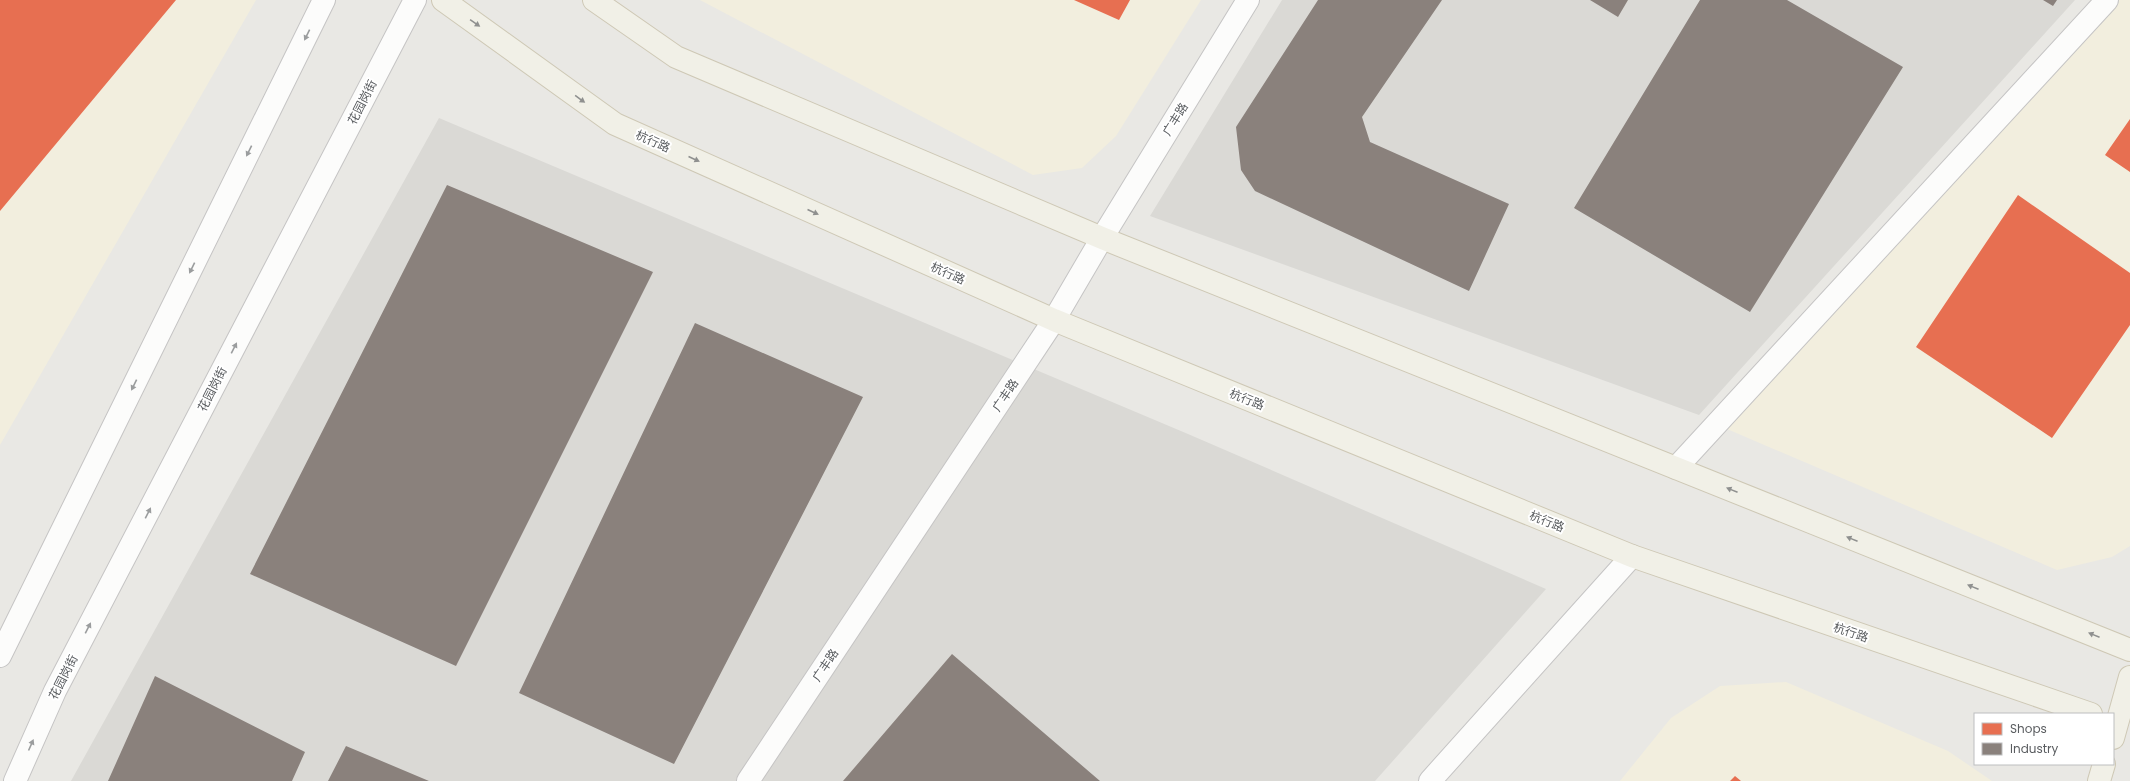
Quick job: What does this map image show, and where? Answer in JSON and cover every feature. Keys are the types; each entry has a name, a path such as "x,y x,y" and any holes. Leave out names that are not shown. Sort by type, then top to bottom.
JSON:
{"main road":[{"name":"杭行路","path":"443,0 615,124 1054,320 1632,556 2088,713"},
{"path":"594,0 676,57 1102,238 2130,650"},
{"path":"2118,727 2130,677"},
{"path":"2099,781 2104,765"}],"street":[{"path":"0,656 324,0"},
{"name":"花园岗街","path":"15,781 55,691 415,0"},
{"name":"广丰路","path":"748,781 1054,320 1102,238 1248,0"},
{"path":"1676,468 2107,0"},
{"path":"1430,781 1632,556"}],"shaded area":[{"path":"0,0 256,0 0,445"},
{"path":"700,0 1201,0 1116,136 1082,168 1033,175"},
{"path":"1282,0 2075,0 1699,415 1150,216"},
{"path":"2110,0 2130,0 2130,546 2112,557 2057,570 1720,426"},
{"path":"439,118 1188,434 1546,589 1375,781 71,781"},
{"path":"1786,682 1948,751 1992,781 1620,781 1671,718 1720,686"}],"building: Shops":[{"path":"0,0 176,0 0,211"},
{"path":"1074,0 1130,0 1119,20"},
{"path":"2130,119 2130,172 2105,155"},
{"path":"2018,195 2130,273 2130,325 2052,438 1916,347"},
{"path":"1735,776 1741,781 1730,781"}],"building: Industry":[{"path":"1318,0 1442,0 1362,117 1370,142 1509,204 1469,291 1255,191 1241,170 1236,127"},
{"path":"1590,0 1628,0 1618,17"},
{"path":"1700,0 1787,0 1903,67 1750,312 1574,208"},
{"path":"2043,0 2057,0 2053,6"},
{"path":"447,185 653,272 456,666 250,574"},
{"path":"695,323 863,397 674,764 519,693"},
{"path":"952,654 1100,781 843,781"},
{"path":"155,676 305,752 292,781 108,781"},
{"path":"346,746 429,781 328,781"}]}
